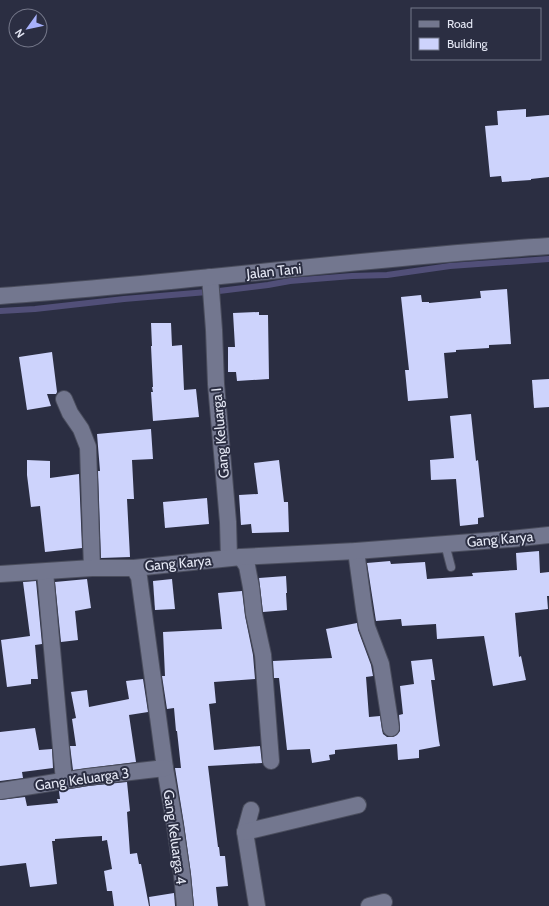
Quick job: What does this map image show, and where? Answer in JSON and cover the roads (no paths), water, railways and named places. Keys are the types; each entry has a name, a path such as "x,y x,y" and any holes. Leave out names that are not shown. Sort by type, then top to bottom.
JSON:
{"street":[{"name":"Jalan Tani","path":"0,296 210,281 471,251 549,246"},
{"name":"Gang Keluarga I","path":"210,281 216,384 228,522 235,558"},
{"path":"64,399 70,413 81,429 88,447 92,568"},
{"name":"Gang Karya","path":"0,574 92,568 134,568 235,558 356,551 549,535"},
{"path":"356,551 366,621 381,664 391,728"},
{"path":"235,558 247,566 251,587 254,614 263,655 271,760"},
{"name":"Gang Keluarga 4","path":"134,568 139,577 165,768 182,874 185,906"},
{"path":"45,572 64,781"},
{"name":"Gang Keluarga 3","path":"0,791 134,771 165,768"},
{"path":"245,832 358,805"},
{"path":"251,810 245,832 257,906"}],"lane":[{"path":"445,544 451,567"}],"waterway":[{"path":"0,311 219,291 290,281 387,275 450,266 549,259"}]}
